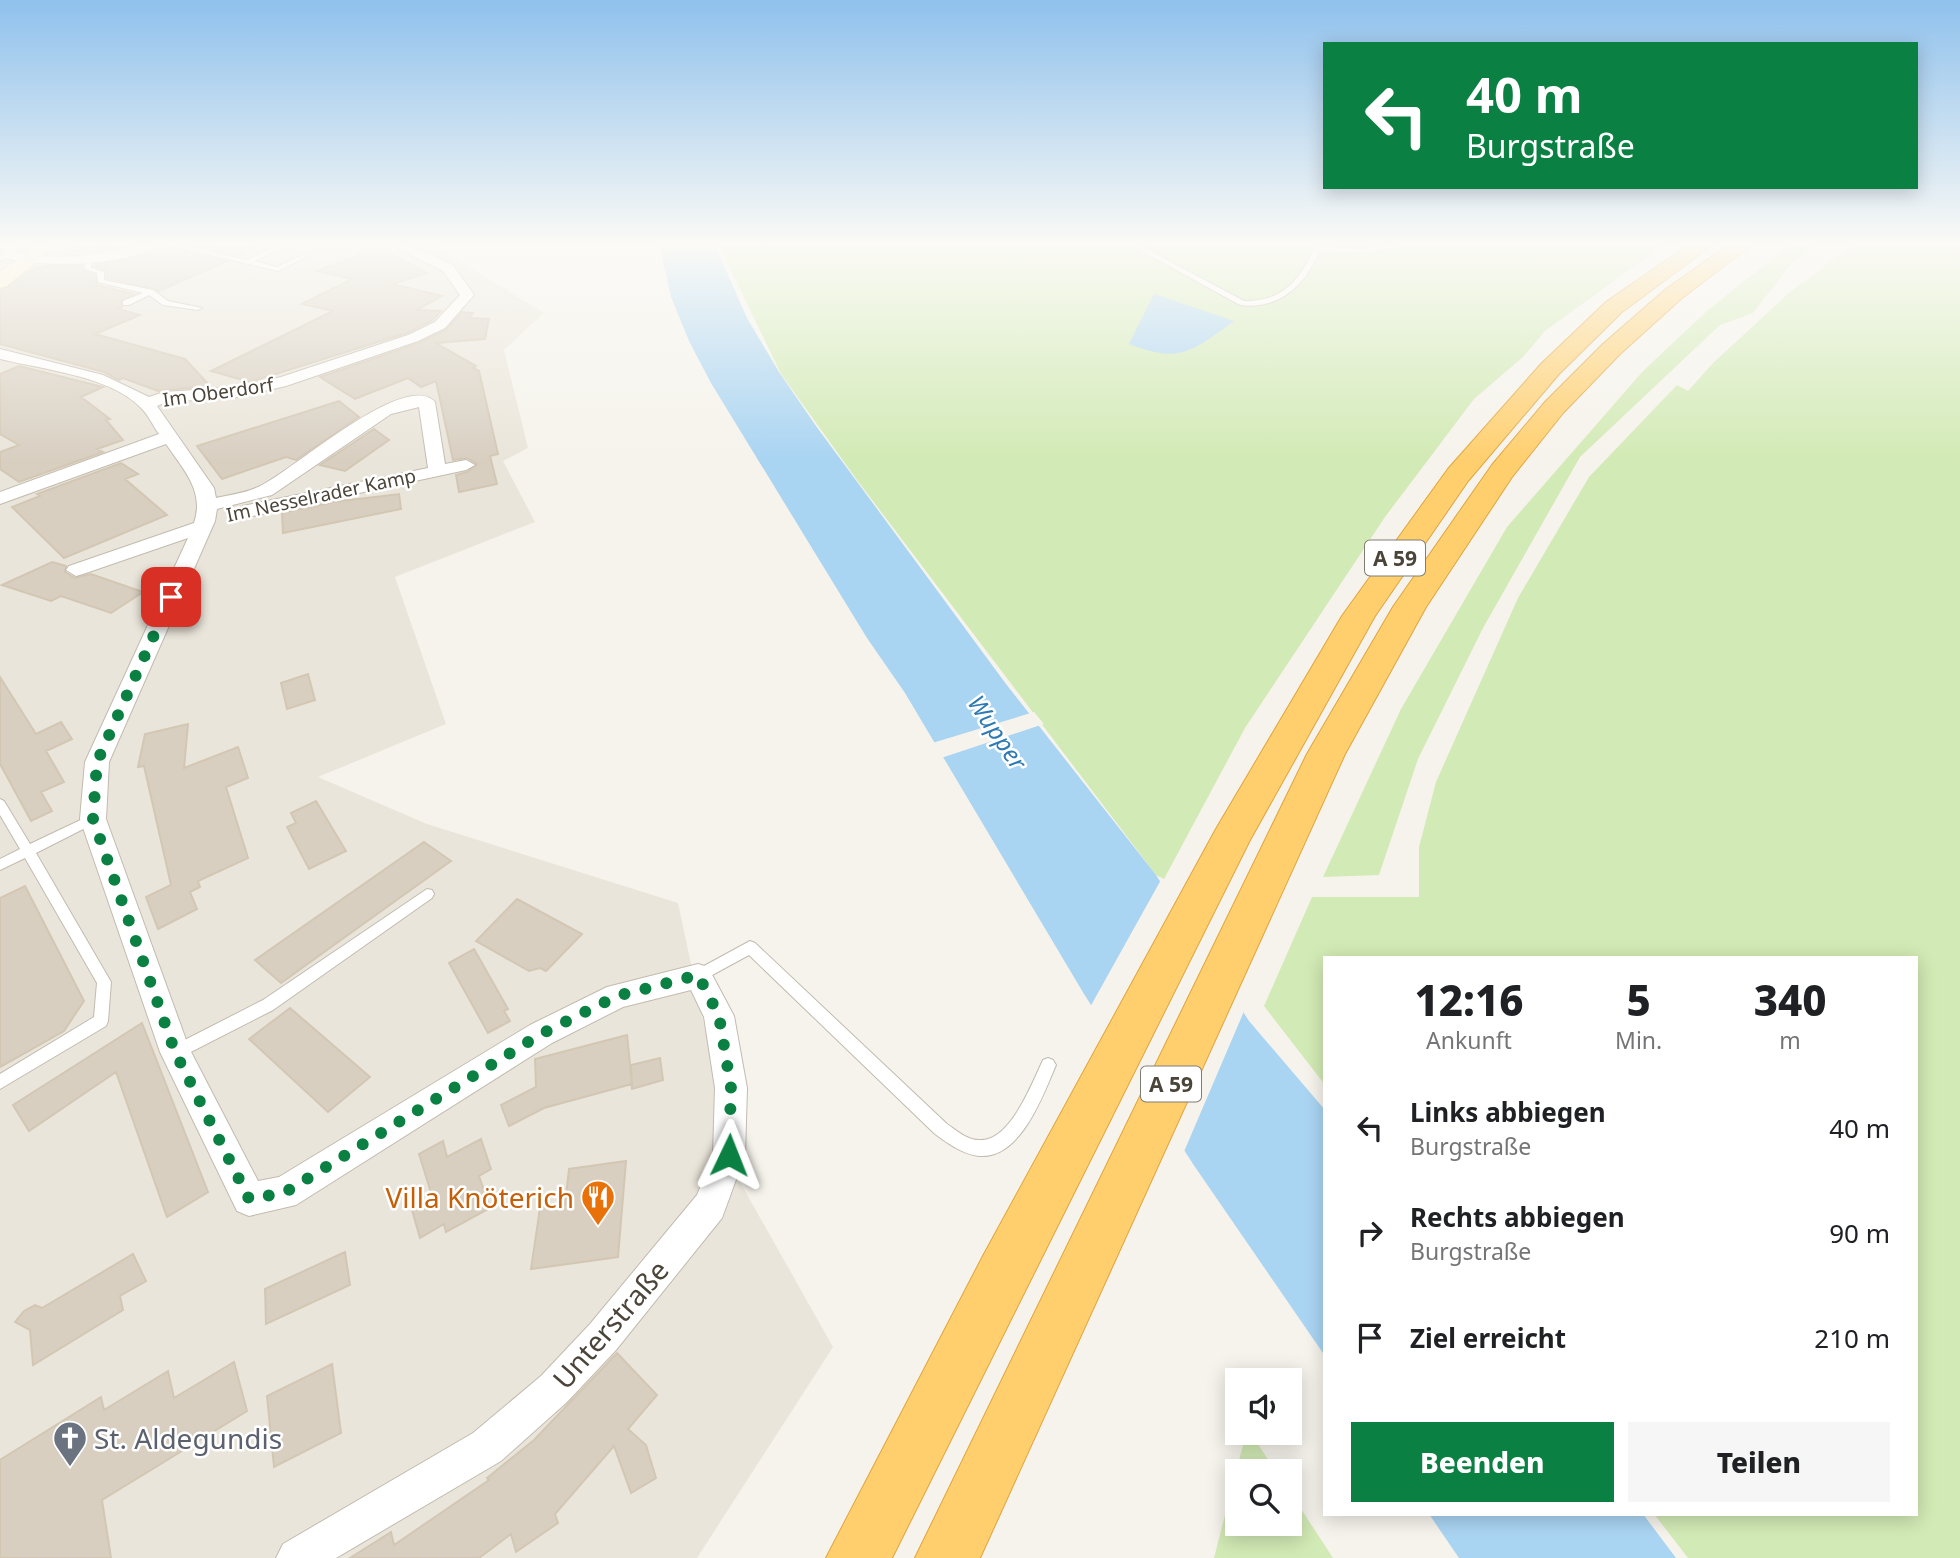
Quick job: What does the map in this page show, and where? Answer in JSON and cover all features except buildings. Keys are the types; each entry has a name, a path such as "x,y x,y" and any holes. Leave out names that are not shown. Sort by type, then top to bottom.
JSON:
{"highway":[{"name":"A 59","path":"858,1558 972,1331 1279,746 1338,645 1393,560 1474,454 1535,386 1605,316"},
{"name":"A 59","path":"947,1558 1326,754 1374,664 1442,554 1535,425 1648,316"}],"street":[{"name":"Im Oberdorf","path":"146,404 164,397 239,392 286,381 413,338 443,324 450,316"},
{"path":"0,354 117,386 146,404 205,488 205,518 97,762 93,819 175,1052 249,1199 284,1193 541,1034 617,996 698,975"},
{"name":"Im Nesselrader Kamp","path":"205,518 265,491 385,410 404,403 427,402 437,470"},
{"path":"0,498 168,436"},
{"name":"Im Nesselrader Kamp","path":"205,518 466,465"},
{"path":"76,570 205,518"},
{"name":"Unterstraße","path":"298,1558 487,1447 554,1390 603,1337 710,1206 729,1155 731,1088 719,1016 698,975"}],"lane":[{"path":"0,804 104,982 101,1021 0,1082"},
{"path":"0,865 93,819"},
{"path":"175,1052 268,1005 427,894"},
{"path":"698,975 750,947 954,1141 973,1149 993,1147 1010,1137 1026,1115 1048,1065"}],"shaded area":[{"path":"0,316 541,316 504,350 528,448 503,461 535,522 395,577 446,724 318,777 427,824 678,903 736,1175 833,1347 697,1558 0,1558"}],"green space":[{"path":"753,316 1566,316 1545,331 1523,357 1474,399 1385,517 1245,728 1164,879 1156,875 857,480 781,374"},
{"path":"1702,316 1746,316 1720,325 1580,457 1483,628 1418,759 1379,875 1323,877 1401,709 1507,527 1643,371"},
{"path":"1764,316 1960,316 1960,1558 1688,1558 1656,1516 1918,1516 1918,956 1323,956 1323,1082 1264,1006 1312,897 1419,897 1419,847 1436,782 1518,598 1589,477 1677,385 1688,391 1713,363"},
{"path":"1243,1445 1259,1445 1268,1459 1239,1459"},
{"path":"1302,1510 1333,1558 1214,1558 1225,1515 1225,1536 1302,1536"}],"water":[{"name":"Wupper","path":"679,316 746,316 779,372 816,426 1006,684 1156,875 1249,1021 1323,1108 1323,1353 1193,1164 1084,994 905,693 867,638 711,383"},
{"path":"1143,316 1218,316 1234,321 1196,347 1185,351 1161,353 1129,344"},
{"path":"1430,1516 1644,1516 1676,1558 1459,1558"}],"pier":[{"path":"1034,712 1044,724 938,759 929,744"},
{"path":"1162,878 1245,1009 1183,1154 1089,1009"}],"place":[{"name":"Villa Knöterich","path":"598,1227"},
{"name":"St. Aldegundis","path":"70,1468"}],"route":[{"path":"171,597 97,762 93,819 175,1052 249,1199 284,1193 541,1034 617,996 698,975 719,1016 731,1088 729,1155"}]}
